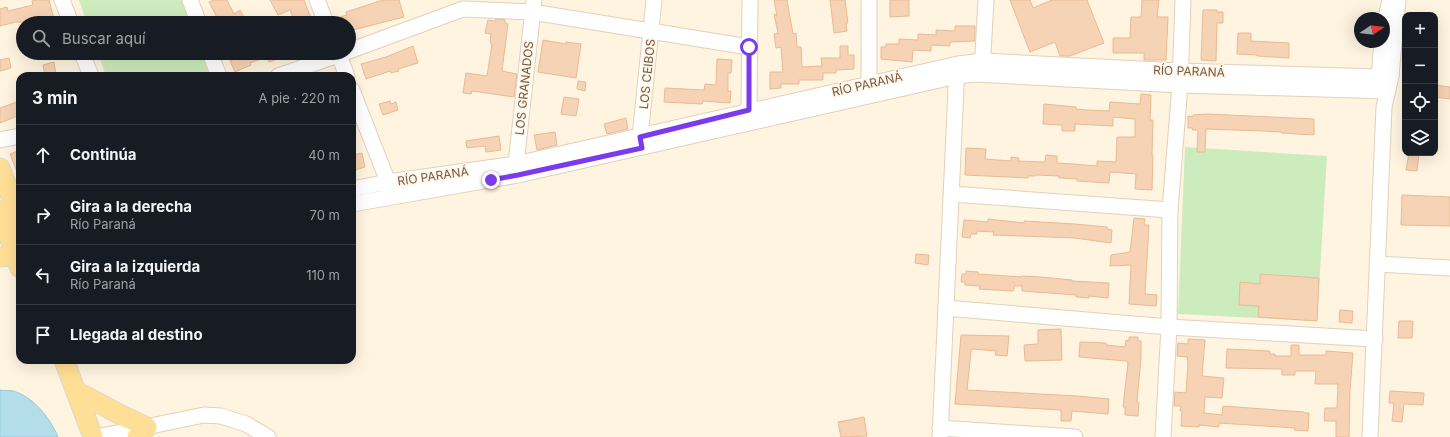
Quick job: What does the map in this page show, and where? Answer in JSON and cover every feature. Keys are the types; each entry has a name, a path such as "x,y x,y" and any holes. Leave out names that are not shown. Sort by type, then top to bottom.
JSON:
{"main road":[{"path":"0,168 16,210"},
{"path":"0,211 16,262 0,270"},
{"path":"66,364 93,437"},
{"path":"76,391 123,416 142,432"}],"street":[{"path":"62,0 68,16"},
{"path":"190,0 196,16"},
{"path":"317,0 323,16"},
{"name":"LOS CEIBOS","path":"641,142 654,0"},
{"path":"750,0 750,117"},
{"path":"869,0 869,90"},
{"path":"983,68 986,0"},
{"path":"1163,437 1169,328 1170,210 1180,78 1183,0"},
{"path":"1387,12 1390,0"},
{"path":"1384,84 1398,0"},
{"path":"356,47 461,4 533,6 651,32 749,47"},
{"name":"LOS GRANADOS","path":"517,170 533,6"},
{"path":"1370,437 1384,107 1382,48"},
{"path":"85,60 89,72"},
{"path":"213,60 217,72"},
{"path":"289,72 323,60"},
{"path":"344,60 346,72"},
{"name":"RÍO PARANÁ","path":"356,203 390,198 517,170 957,70 983,68 1180,78 1384,84"},
{"path":"957,70 940,433 1075,437"},
{"path":"356,100 388,182 390,198"},
{"path":"0,140 16,137"},
{"name":"RÍO PARANÁ","path":"356,188 388,182 517,170"},
{"path":"952,194 1170,210"},
{"path":"1377,264 1450,268"},
{"path":"946,308 1169,328 1375,339"},
{"path":"97,437 142,432 204,415 221,416 246,424 268,437"}],"green space":[{"path":"79,0 185,0 191,16 85,16"},
{"path":"100,60 206,60 211,72 105,72"},
{"path":"1185,147 1327,156 1317,321 1178,314"}],"water":[{"path":"0,390 20,394 34,403 51,423 58,437 0,437"}],"building":[{"path":"49,0 53,16 16,16 16,22 0,26 0,9 7,7 8,11 33,5 32,1"},
{"path":"214,0 227,0 234,14 240,10 243,16 216,16 209,2"},
{"path":"270,0 304,0 310,16 292,16 290,10 278,15"},
{"path":"383,0 399,0 404,17 356,29 356,16 344,16 347,15 346,12"},
{"path":"774,0 787,0 793,34 796,33 797,47 801,47 802,67 822,66 821,58 840,58 840,46 848,46 848,55 854,55 854,69 836,70 836,73 823,73 823,80 799,80 799,84 781,84 781,88 770,89 770,72 783,72 781,47 776,48 774,34 778,33 774,14 777,16"},
{"path":"830,0 845,0 848,23 846,23 847,31 834,33"},
{"path":"890,0 909,0 909,16 890,17"},
{"path":"1010,0 1030,0 1033,8 1052,0 1087,0 1104,43 1070,56 1060,56 1055,42 1030,52"},
{"path":"1142,0 1159,0 1157,17 1168,17 1166,60 1144,60 1144,53 1113,53 1113,38 1130,38 1131,17 1141,17"},
{"path":"1203,10 1217,10 1217,12 1223,12 1223,23 1217,23 1216,61 1201,60"},
{"path":"496,19 505,20 505,23 508,24 502,71 517,74 514,97 472,91 471,94 463,93 466,73 487,76 492,44 490,43 491,34 485,33 488,20 495,21"},
{"path":"955,26 975,26 975,41 950,42 950,46 931,45 931,51 913,50 912,62 881,59 881,47 886,47 886,44 899,44 899,39 918,40 918,34 936,35 936,30 955,31"},
{"path":"1238,33 1251,33 1251,41 1289,43 1289,58 1237,54"},
{"path":"543,40 566,44 566,42 581,44 576,78 538,72"},
{"path":"413,46 418,63 398,69 399,71 391,73 390,71 366,79 361,64 386,57"},
{"path":"9,58 11,68 0,71 0,60"},
{"path":"717,59 732,60 731,73 728,73 728,91 731,91 730,103 703,101 702,104 664,102 665,88 704,90 705,84 716,85"},
{"path":"233,60 258,60 235,72 230,61"},
{"path":"54,62 56,72 44,72 43,65"},
{"path":"578,81 586,82 585,91 577,89"},
{"path":"1438,85 1450,87 1450,99 1438,97"},
{"path":"1141,94 1151,95 1150,120 1153,120 1152,190 1135,189 1136,174 1110,172 1109,183 1077,181 1077,179 1059,178 1059,176 1036,175 1028,176 1028,178 965,175 966,148 986,149 985,159 1011,161 1011,157 1019,158 1018,161 1045,162 1046,155 1057,156 1057,163 1097,166 1097,161 1116,162 1117,137 1135,137 1135,119 1113,117 1113,126 1075,124 1075,131 1062,131 1062,125 1043,124 1044,104 1076,107 1076,109 1109,111 1110,102 1140,104"},
{"path":"564,97 579,99 576,116 561,114"},
{"path":"390,101 391,104 396,102 398,110 383,115 379,104"},
{"path":"16,102 16,117 0,123 0,108"},
{"path":"1207,114 1314,119 1314,135 1206,129 1205,152 1197,152 1198,130 1188,128 1188,116 1193,117 1193,115"},
{"path":"626,118 628,129 607,134 604,124"},
{"path":"555,132 557,145 537,150 534,135"},
{"path":"499,136 501,150 486,152 485,146 467,148 466,141"},
{"path":"16,152 16,169 10,154"},
{"path":"362,153 365,167 356,170 356,154"},
{"path":"1408,156 1419,156 1417,171 1406,170"},
{"path":"1402,195 1450,197 1450,226 1401,225"},
{"path":"1134,218 1145,219 1144,225 1149,225 1145,294 1157,295 1156,306 1129,304 1131,265 1110,266 1111,255 1130,252"},
{"path":"988,219 1024,223 1024,221 1107,227 1107,229 1112,230 1111,243 1075,238 993,235 994,232 977,231 977,234 971,234 970,238 962,237 964,220 988,222"},
{"path":"916,254 929,255 928,265 915,263"},
{"path":"966,271 978,272 978,274 1041,277 1072,281 1109,283 1108,298 1089,296 1089,298 1076,297 1076,295 1022,291 1022,286 1014,286 1014,290 1012,291 979,289 980,286 965,285 965,282 961,282 962,274 966,274"},
{"path":"1260,274 1319,278 1317,321 1258,317 1259,306 1239,305 1240,282 1260,284"},
{"path":"1340,310 1353,311 1352,323 1339,322"},
{"path":"1399,321 1413,321 1412,338 1398,338"},
{"path":"1061,329 1062,360 1025,361 1024,345 1038,344 1038,330"},
{"path":"961,335 1009,336 1007,356 995,355 996,351 972,349 967,390 1109,399 1108,414 1072,411 1071,421 1061,421 1061,410 955,404"},
{"path":"1129,337 1138,337 1138,341 1141,341 1137,402 1139,403 1138,416 1125,415 1125,407 1123,407 1128,363 1126,361 1079,357 1080,342 1106,343 1106,345 1125,347 1126,340 1129,341"},
{"path":"1188,339 1205,340 1202,376 1224,378 1222,398 1205,397 1204,413 1222,415 1223,406 1304,412 1309,413 1308,431 1294,430 1295,428 1219,423 1219,427 1199,425 1199,427 1181,426 1182,411 1180,411 1181,406 1174,406 1175,392 1186,393 1188,362 1187,357 1177,356 1178,343 1188,344"},
{"path":"1291,345 1299,345 1299,355 1326,355 1326,351 1353,353 1350,390 1349,437 1336,437 1336,421 1324,421 1325,408 1337,408 1338,384 1315,384 1316,371 1295,371 1295,375 1282,375 1282,369 1226,368 1227,349 1270,351 1270,354 1275,354 1275,356 1291,356"},
{"path":"1390,391 1424,393 1423,405 1404,404 1402,422 1392,421 1394,403 1389,403"},
{"path":"864,417 867,436 841,437 838,422"}],"route":[{"path":"491,180 642,148 640,137 749,110 749,47"}]}
